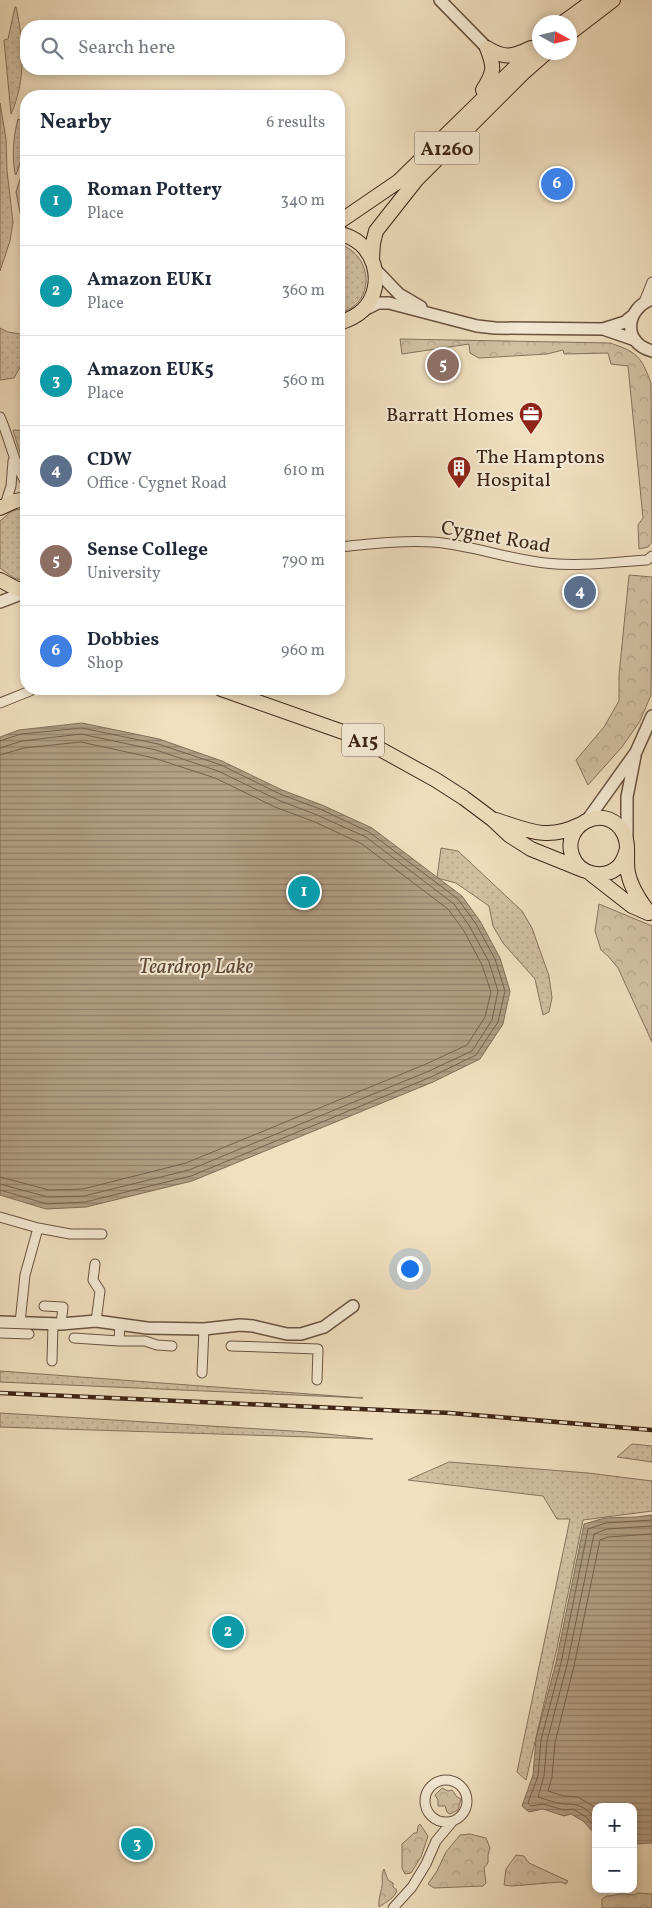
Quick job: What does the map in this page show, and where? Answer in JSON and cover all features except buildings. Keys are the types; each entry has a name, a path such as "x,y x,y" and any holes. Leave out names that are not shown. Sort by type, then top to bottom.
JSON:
{"main road":[{"path":"574,15 594,0"},
{"path":"577,27 613,0"},
{"path":"487,48 505,56 532,50"},
{"path":"474,106 493,73 493,66 487,48"},
{"name":"A1260","path":"345,218 399,181 474,106 532,55"},
{"name":"A1260","path":"374,264 376,231 417,179 523,73 532,60"},
{"path":"345,236 356,240 365,248 374,264 376,277 373,295 364,310 345,321"},
{"path":"3,506 20,500"},
{"path":"0,580 20,589"},
{"name":"A15","path":"238,695 360,738 436,780 492,819 509,835 531,849 587,872"},
{"name":"A15","path":"492,819 540,834 561,832 596,817 612,821 619,826 627,845 626,864 630,880 636,894 650,914"},
{"name":"A15","path":"583,822 574,832 570,848 577,865 632,906 650,914"},
{"path":"587,872 601,874 610,872 624,859 627,845"}],"street":[{"path":"440,0 487,48"},
{"path":"374,264 399,294 417,305 448,318"},
{"path":"364,310 378,303 389,303 477,326 495,328 603,329 625,322 631,318 638,306 648,300 652,282"},
{"path":"631,318 632,333 635,340"},
{"path":"603,329 635,340 651,352"},
{"path":"0,417 9,437 13,459 11,486 3,506"},
{"path":"13,459 20,472"},
{"name":"Cygnet Road","path":"345,547 432,542 468,546 514,558 544,563 579,565 650,560"},
{"path":"0,602 20,593"},
{"path":"0,703 20,693"},
{"path":"627,845 627,797 636,752 652,716"},
{"path":"583,822 636,752"},
{"path":"0,1217 38,1228 70,1234 102,1234"},
{"path":"20,1322 25,1275 38,1228"},
{"path":"96,1264 93,1280 100,1291 96,1321"},
{"path":"44,1306 63,1307 57,1324 52,1361"},
{"path":"0,1322 57,1324 96,1321 147,1328 204,1329 240,1325 287,1334 301,1334 324,1326 353,1306"},
{"path":"120,1324 120,1341"},
{"path":"202,1373 204,1329"},
{"path":"0,1333 29,1334"},
{"path":"284,1349 287,1334"},
{"path":"74,1338 145,1341 157,1345 172,1346"},
{"path":"231,1346 318,1349 317,1380"},
{"path":"393,1908 412,1886 426,1864 436,1841 452,1822 463,1813 467,1804 465,1792 458,1784 447,1780 436,1782 426,1794 425,1807 431,1817 436,1820 452,1822"},
{"path":"436,1820 436,1841"}],"green space":[{"path":"16,7 20,29 21,75 16,101 11,114 4,40 8,39"},
{"path":"0,103 6,139 7,171 13,222 10,241 0,271"},
{"path":"18,119 20,120 20,163 16,175 14,167 15,133"},
{"path":"20,180 20,213 16,192"},
{"path":"345,247 359,258 366,280 360,300 345,310"},
{"path":"0,328 8,332 20,334 20,367 14,378 0,380"},
{"path":"400,339 610,343 626,349 637,356 651,383 652,542 648,547 639,549 638,525 643,518 628,366 611,364 608,353 564,354 563,350 547,354 479,358 470,353 469,344 402,354"},
{"path":"13,430 20,431 20,453"},
{"path":"20,509 20,580 14,578 0,568 0,521 12,511"},
{"path":"629,575 652,577 651,695 640,721 622,747 588,785 576,760 604,727 619,701 619,675"},
{"path":"441,848 458,851 522,911 532,928 549,976 552,998 549,1012 543,1015 535,979 503,943 493,926 489,906 456,883 437,878"},
{"path":"599,904 652,926 652,1042 618,968 601,950 595,931"},
{"path":"0,1371 363,1398 0,1382"},
{"path":"0,1413 308,1432 373,1439 0,1427"},
{"path":"632,1444 652,1446 652,1462 617,1457"},
{"path":"449,1462 588,1473 652,1481 652,1511 583,1520 557,1648 526,1780 517,1772 570,1519 557,1519 543,1496 408,1480"},
{"path":"442,1788 448,1791 452,1790 461,1799 458,1810 450,1814 445,1806 438,1806 438,1800 435,1795"},
{"path":"420,1824 428,1836 421,1857 411,1873 405,1874 402,1868 402,1844 414,1833 417,1833"},
{"path":"470,1834 486,1838 490,1848 488,1863 484,1868 486,1883 483,1886 434,1888 428,1884 446,1852 460,1835"},
{"path":"516,1855 524,1856 529,1863 568,1881 566,1884 561,1882 504,1885 506,1869"},
{"path":"384,1869 388,1880 393,1883 393,1887 397,1890 392,1898 379,1907 379,1899"},
{"path":"638,1893 652,1894 652,1908 602,1908 602,1899 607,1896 633,1895"}],"water":[{"name":"Teardrop Lake","path":"82,723 159,739 222,761 282,790 322,805 372,828 462,896 480,921 500,958 510,991 503,1024 480,1059 433,1082 192,1181 86,1207 46,1209 0,1195 0,737 19,730"},
{"path":"652,1515 652,1843 637,1844 637,1803 592,1803 592,1831 583,1821 571,1814 564,1816 543,1809 529,1812 522,1806 533,1775 536,1739 556,1662 584,1524 605,1518"}],"railway":[{"path":"0,1393 450,1413 652,1430"}],"place":[{"name":"Dobbies","path":"557,184"},
{"name":"Sense College","path":"443,365"},
{"name":"Barratt Homes","path":"531,435"},
{"name":"The Hamptons Hospital","path":"459,489"},
{"name":"CDW","path":"580,592"},
{"name":"Roman Pottery","path":"304,892"},
{"name":"Amazon EUK1","path":"228,1632"},
{"name":"Amazon EUK5","path":"137,1844"}]}
